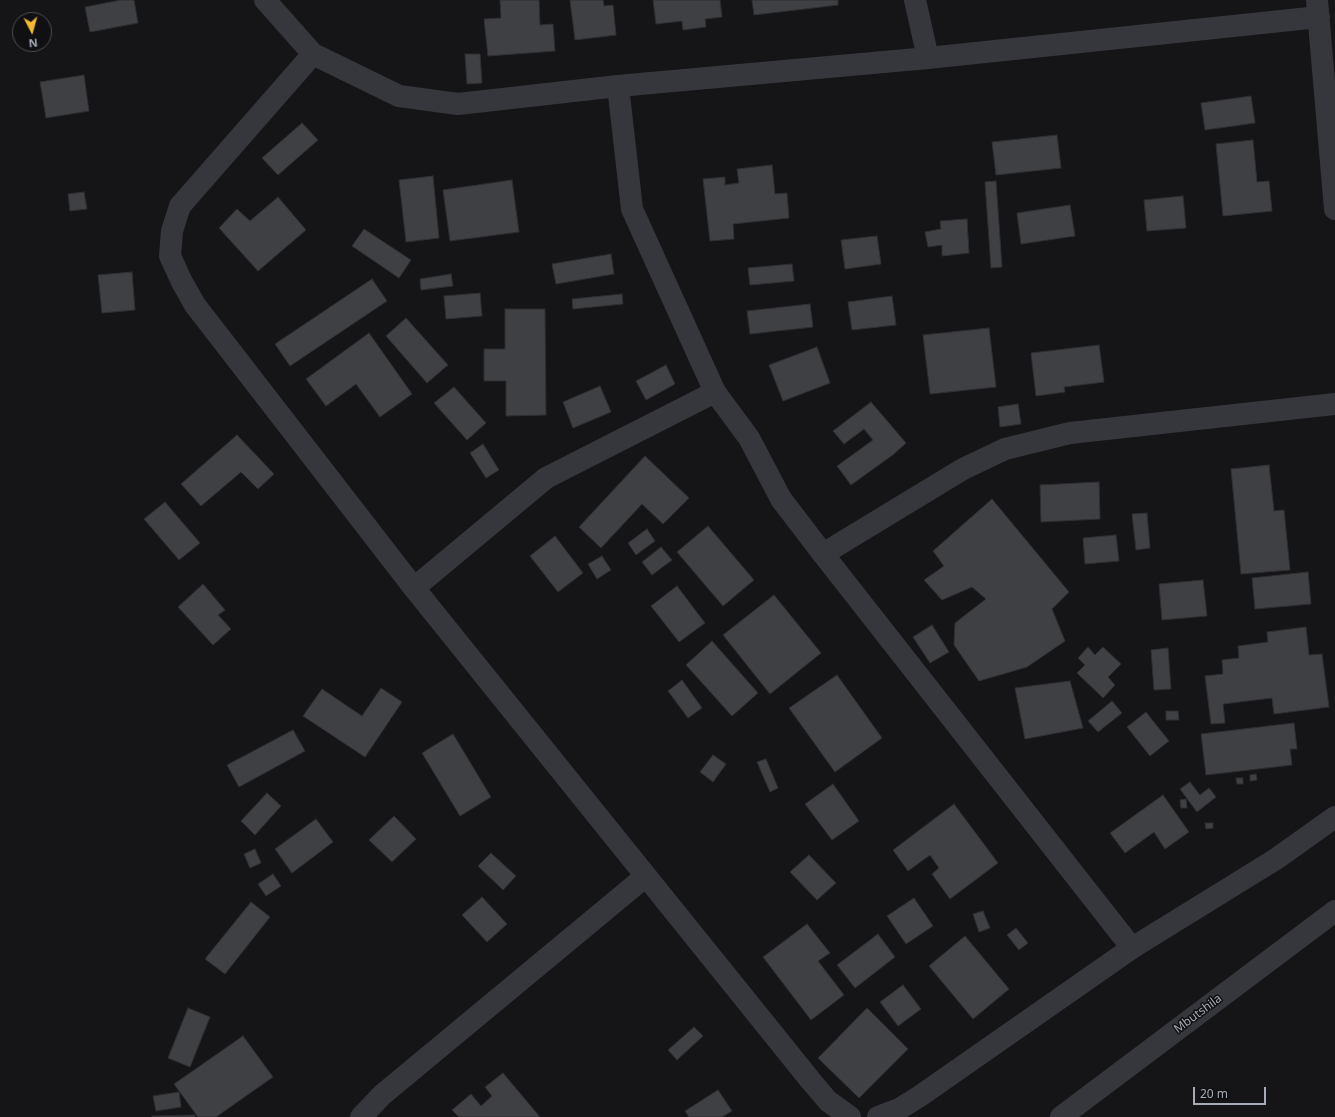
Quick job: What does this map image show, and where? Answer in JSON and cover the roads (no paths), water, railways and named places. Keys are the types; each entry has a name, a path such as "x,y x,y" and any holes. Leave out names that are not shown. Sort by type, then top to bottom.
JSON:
{"street":[{"path":"265,0 313,54 399,96 458,104 618,86 928,58 1318,8 1335,208"},
{"path":"915,0 928,58"},
{"path":"313,54 180,206 172,231 170,256 195,306 414,588 810,1081 828,1101 850,1117"},
{"path":"618,86 632,209 715,392 749,438 781,499 1132,948"},
{"path":"414,588 546,478 715,392"},
{"path":"823,554 963,469 1005,449 1070,433 1335,404"},
{"path":"878,1117 899,1109 920,1096 1132,948 1276,859 1335,817"},
{"path":"361,1117 382,1095 646,876"},
{"name":"Mbutshila","path":"1061,1117 1335,911"}]}
